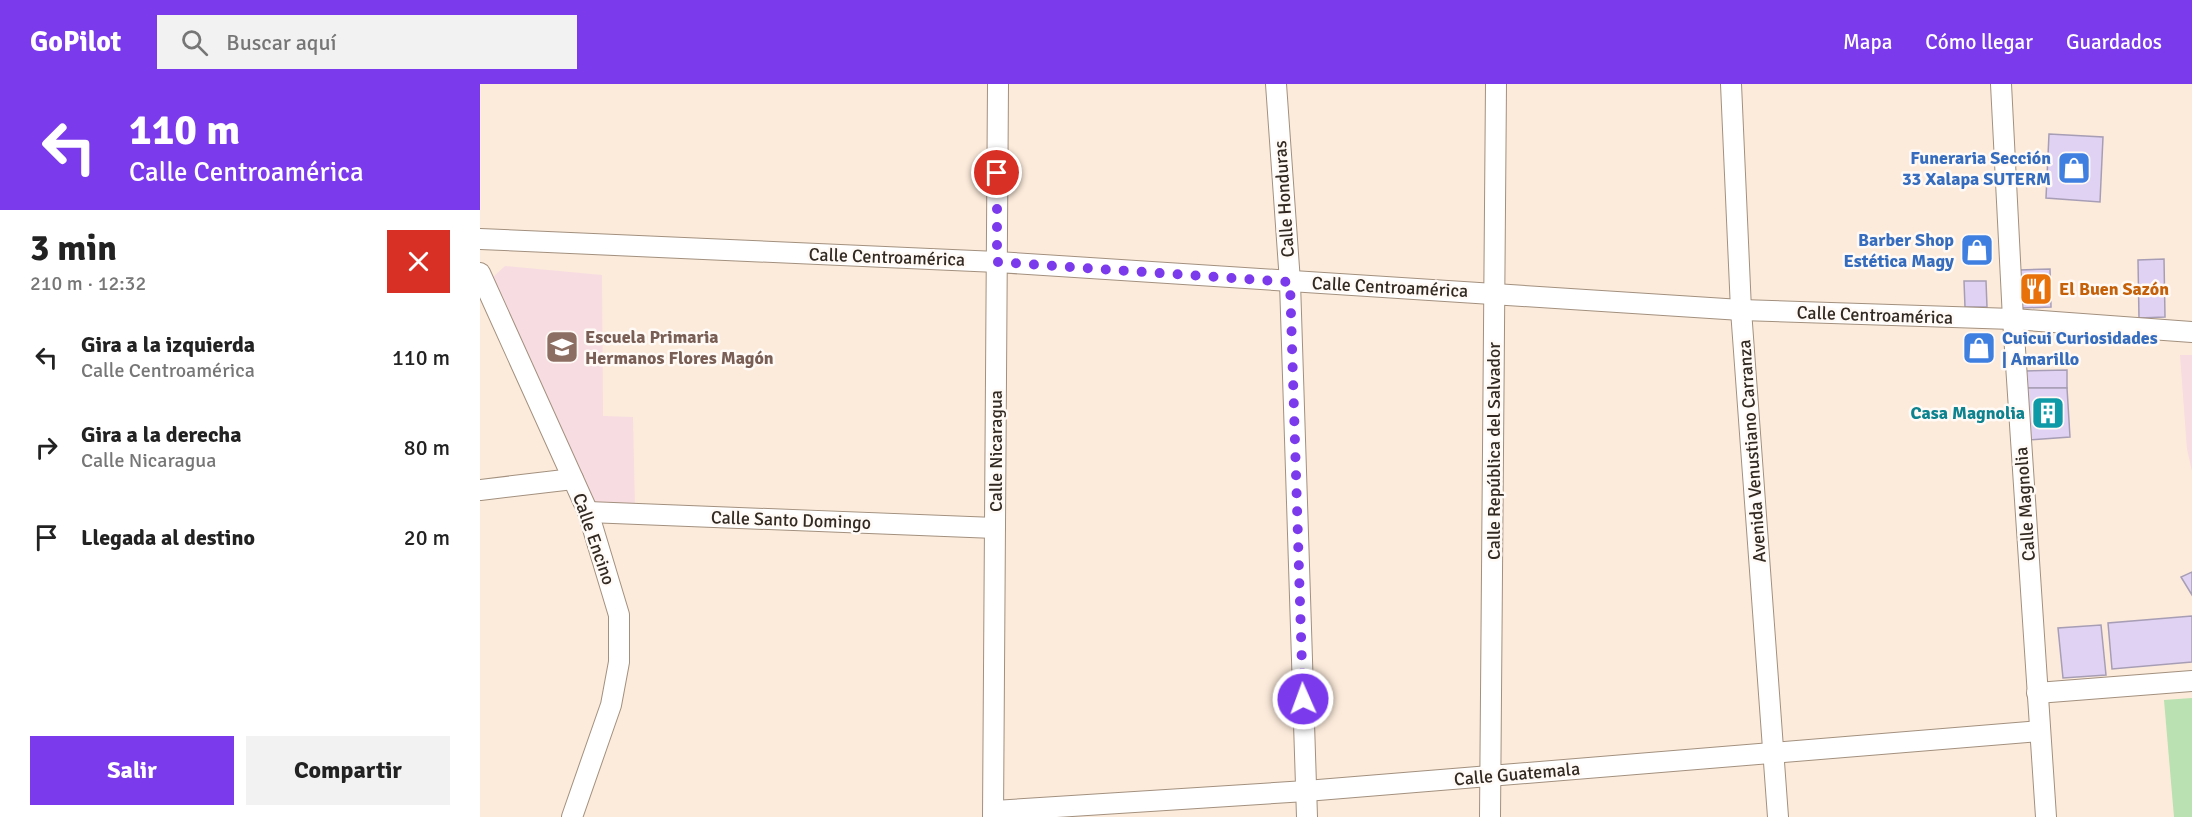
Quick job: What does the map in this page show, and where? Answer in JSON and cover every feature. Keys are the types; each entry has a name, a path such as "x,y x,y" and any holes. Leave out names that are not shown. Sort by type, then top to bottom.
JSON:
{"street":[{"name":"Calle Nicaragua","path":"994,814 998,84"},
{"name":"Calle Honduras","path":"1276,84 1290,282 1307,817"},
{"name":"Calle República del Salvador","path":"1490,817 1496,84"},
{"name":"Avenida Venustiano Carranza","path":"1731,84 1741,310 1778,817"},
{"name":"Calle Magnolia","path":"2001,84 2013,319 2046,817"},
{"name":"Calle Centroamérica","path":"480,239 997,262 1741,310 2013,319 2192,332"},
{"name":"Calle Encino","path":"480,273 588,512 619,615 619,662 611,705 572,817"},
{"path":"480,490 573,479"},
{"name":"Calle Santo Domingo","path":"588,512 995,528"},
{"path":"2037,693 2192,681"},
{"name":"Calle Guatemala","path":"994,814 2040,731"}],"shaded area":[{"name":"Escuela Primaria Hermanos Flores Magón","path":"505,266 602,275 603,416 633,417 635,510 590,507 492,278"},
{"name":"Cuicui Curiosidades | Amarillo","path":"1991,337 1993,358 1967,360 1965,338"},
{"path":"2180,355 2192,355 2192,471 2187,449"}],"green space":[{"path":"2192,698 2192,817 2174,817 2164,700"}],"building":[{"name":"Funeraria Sección 33 Xalapa SUTERM","path":"2049,134 2103,137 2100,202 2046,198"},
{"name":"Barber Shop Estética Magy","path":"1986,238 1987,261 1968,262 1966,239"},
{"path":"2164,259 2165,317 2139,318 2138,260"},
{"name":"El Buen Sazón","path":"2050,269 2051,307 2022,308 2020,270"},
{"path":"1964,281 1986,281 1987,307 1965,307"},
{"path":"2067,370 2067,388 2025,388 2025,371"},
{"name":"Casa Magnolia","path":"2025,388 2067,388 2070,437 2027,440"},
{"path":"2192,572 2192,595 2181,577"},
{"path":"2192,616 2192,662 2112,669 2108,623"},
{"path":"2101,625 2106,675 2063,678 2058,628"}],"place":[{"name":"Funeraria Sección 33 Xalapa SUTERM","path":"2074,168"},
{"name":"Barber Shop Estética Magy","path":"1977,250"},
{"name":"El Buen Sazón","path":"2036,289"},
{"name":"Escuela Primaria Hermanos Flores Magón","path":"562,347"},
{"name":"Cuicui Curiosidades | Amarillo","path":"1979,348"},
{"name":"Casa Magnolia","path":"2048,413"}],"route":[{"path":"997,173 997,262 1290,282 1303,699"}]}
